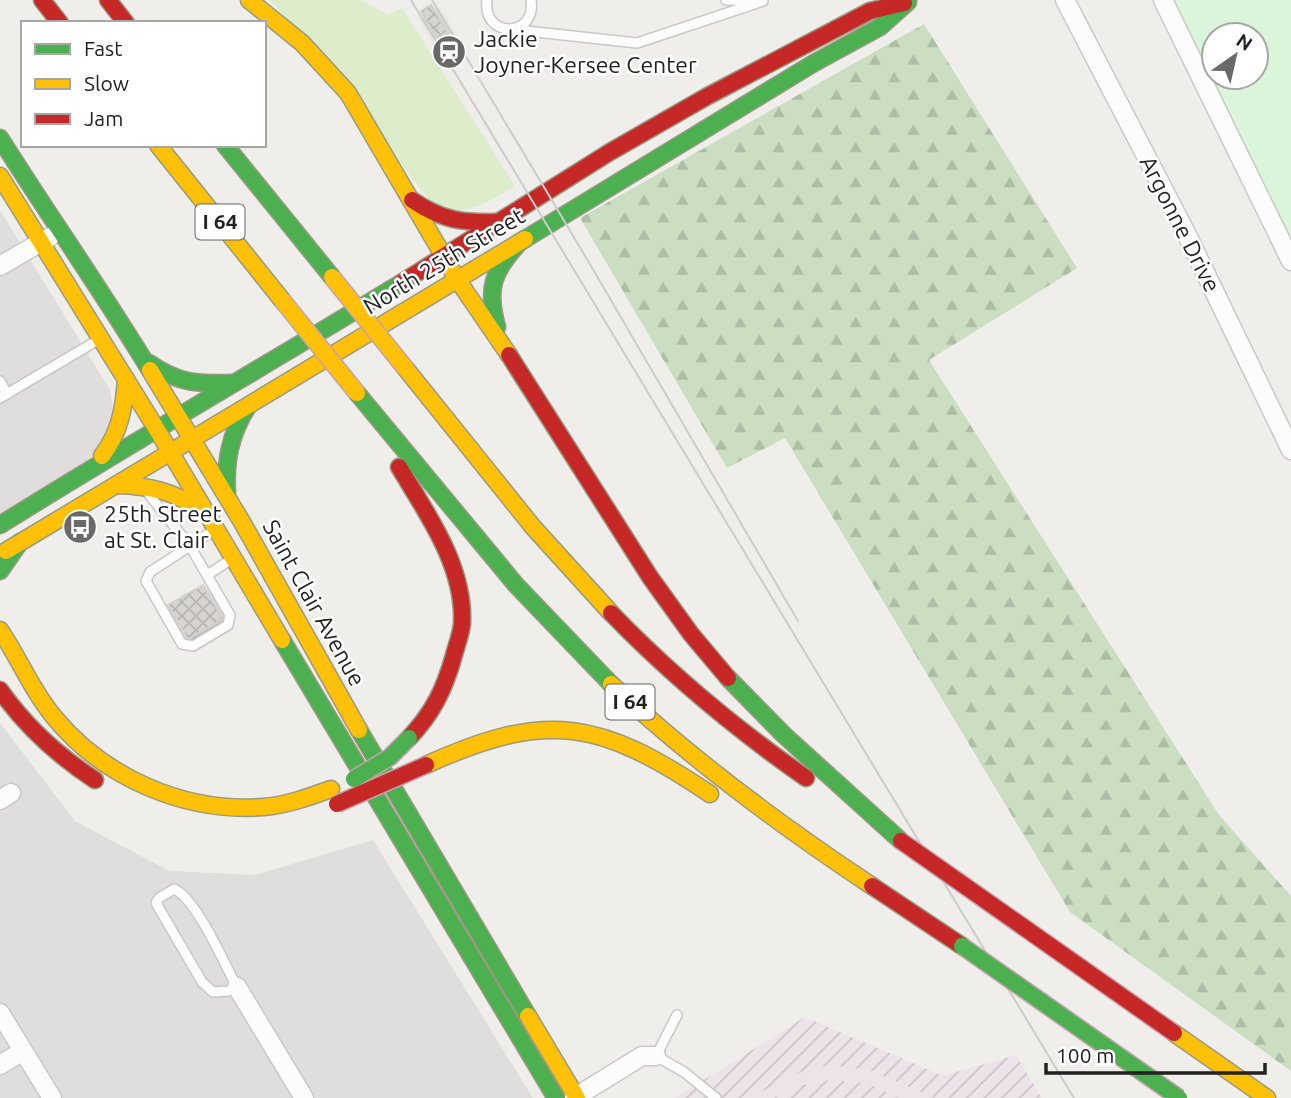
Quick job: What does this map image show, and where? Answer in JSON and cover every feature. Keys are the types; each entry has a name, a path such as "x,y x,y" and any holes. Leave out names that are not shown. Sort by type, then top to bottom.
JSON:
{"main road":[{"path":"42,0 58,21"},
{"path":"107,0 124,21"},
{"path":"249,0 305,43 329,67 366,122 457,279 501,342 650,578 717,666 794,745 901,841"},
{"name":"North 25th Street","path":"0,525 156,428 237,383 444,257 610,152 706,97 870,11 909,1"},
{"name":"North 25th Street","path":"0,555 814,63 880,27 909,1"},
{"name":"Saint Clair Avenue","path":"0,138 107,300 228,498 270,568 315,655 372,754 576,1098"},
{"name":"I 64","path":"161,147 357,393 509,576 598,672 694,758 841,866 962,946 1179,1098"},
{"name":"I 64","path":"227,147 540,535 615,618 653,654 750,737 796,771 901,841 1267,1098"},
{"name":"Saint Clair Avenue","path":"0,176 156,428 555,1098"},
{"path":"411,199 429,213 450,222 500,222"},
{"path":"501,342 490,304 490,288 495,274 520,243"},
{"path":"140,356 177,381 189,384 237,383"},
{"path":"95,466 119,432 124,417 126,379"},
{"path":"332,801 356,778 390,757 438,705 447,685 462,625 460,595 440,539 357,393"},
{"path":"228,498 225,471 228,447 233,430 249,404"},
{"path":"116,485 173,491 211,523"},
{"path":"0,571 20,542"},
{"path":"2,630 37,692 71,736 90,753 148,788 176,797 233,808 332,801 426,765 461,747 495,736 556,728 587,732 635,747 718,799"},
{"path":"0,690 26,724 52,750 110,789"},
{"path":"155,807 180,815 226,822 272,822 294,818"},
{"path":"793,852 841,866"}],"street":[{"name":"Argonne Drive","path":"1065,0 1186,233 1291,450"},
{"path":"1163,0 1291,261"},
{"path":"0,266 59,231"},
{"path":"237,987 304,1098"},
{"path":"0,1013 51,1098"},
{"path":"0,1065 23,1051"},
{"path":"576,1098 642,1056 656,1056"}],"lane":[{"path":"488,0 489,18 494,24 508,29 637,43 764,0"},
{"path":"508,29 516,28 526,21 530,15 531,0"},
{"path":"726,0 764,0"},
{"path":"0,382 4,396 100,338"},
{"path":"142,486 190,546 231,620 228,625 194,646 187,647 182,644 146,581 150,572 190,546 211,523"},
{"path":"207,575 233,559"},
{"path":"174,889 186,897 237,987 213,992 202,982 159,911 156,903 159,898 174,889"},
{"path":"677,1015 656,1056 684,1072 716,1098"}],"shaded area":[{"path":"0,210 110,390 115,420 89,459 0,514"},
{"path":"0,723 75,821 169,871 255,875 373,840 533,1098 0,1098"},
{"path":"805,1017 943,1076 1016,1055 1042,1098 935,1098 871,1071 835,1066 819,1067 752,1098 675,1098"},
{"path":"835,1066 871,1071 935,1098 899,1098 874,1086 828,1080 798,1086 773,1098 752,1098 785,1077 819,1067"},
{"path":"828,1080 874,1086 899,1098 773,1098 798,1086"}],"green space":[{"path":"271,0 361,0 388,15 402,8 515,186 470,209 439,212"},
{"path":"1163,0 1291,0 1291,261 1208,91 1270,91 1270,21 1200,21 1200,75"},
{"path":"924,24 1077,268 929,360 1219,815 1291,896 1291,1071 1070,912 785,438 727,468 580,218"}],"building":[{"path":"431,5 447,32 437,38 421,11"},
{"path":"203,585 223,619 188,639 168,605"}],"tram line":[{"path":"411,0 1074,1098"},
{"path":"432,0 798,621"}],"traffic: fast":[{"path":"525,239 814,63 880,27 908,2"},
{"path":"0,138 150,370"},
{"path":"227,147 332,277"},
{"path":"497,327 492,301 494,281 503,262 520,242"},
{"path":"0,525 401,283"},
{"path":"149,363 180,379 233,383"},
{"path":"357,393 516,585 611,684"},
{"path":"227,494 230,448 248,406"},
{"path":"0,571 20,542"},
{"path":"282,640 556,1098"},
{"path":"728,678 784,735 901,841"},
{"path":"359,730 528,1016"},
{"path":"354,779 390,757 409,738"},
{"path":"962,946 1179,1098"}],"traffic: slow":[{"path":"249,0 302,43 348,93 457,279 509,355"},
{"path":"160,147 282,300"},
{"path":"0,176 156,428 282,640"},
{"path":"6,551 525,239"},
{"path":"332,277 406,369"},
{"path":"282,300 357,393"},
{"path":"406,369 533,527 611,613"},
{"path":"150,370 242,522 359,730"},
{"path":"102,456 120,420 126,379"},
{"path":"116,485 160,490 199,510"},
{"path":"0,630 46,707 74,739 97,758 148,787 205,804 234,807 281,804 331,789"},
{"path":"611,684 737,791 872,886"},
{"path":"426,765 469,747 507,736 541,730 573,731 604,738 637,751 672,769 710,794"},
{"path":"528,1016 577,1098"},
{"path":"1174,1033 1267,1098"}],"traffic: jam":[{"path":"42,0 58,21"},
{"path":"108,0 124,21"},
{"path":"401,283 610,152 706,97 870,11 904,3"},
{"path":"412,200 454,219 500,222"},
{"path":"509,355 650,577 691,634 728,678"},
{"path":"399,467 432,522 451,561 461,603 462,624 447,678 437,700 409,738"},
{"path":"611,613 705,700 806,778"},
{"path":"0,690 43,740 95,780"},
{"path":"337,804 426,765"},
{"path":"901,841 1174,1033"},
{"path":"872,886 962,946"}],"place":[{"name":"Jackie Joyner-Kersee Center","path":"449,52"},
{"name":"25th Street at St. Clair","path":"80,527"}]}
